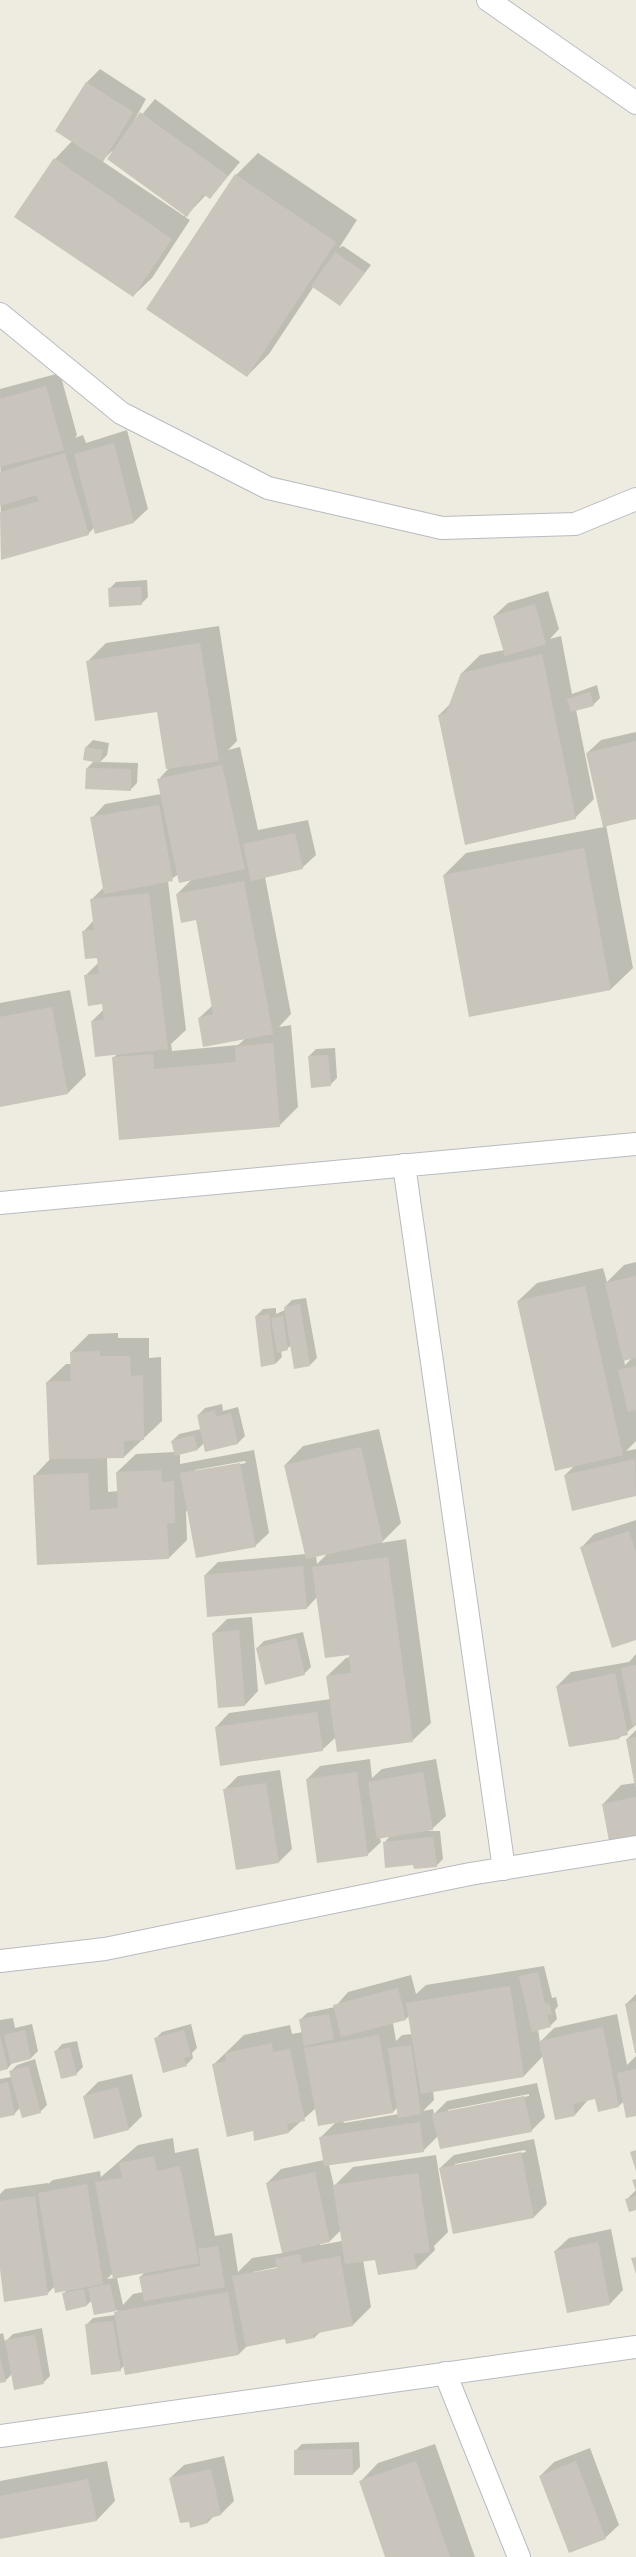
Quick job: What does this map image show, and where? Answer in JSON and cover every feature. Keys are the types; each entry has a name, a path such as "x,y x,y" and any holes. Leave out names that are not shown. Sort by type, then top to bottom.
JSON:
{"street":[{"path":"488,0 636,103"},
{"path":"0,314 121,414 268,488 442,528 575,524 636,499"},
{"path":"0,1203 636,1144"},
{"path":"404,1165 504,1869"},
{"path":"0,1961 105,1949 504,1869 636,1847"},
{"path":"0,2436 636,2347"},
{"path":"445,2373 519,2557"}],"building":[{"path":"86,82 133,112 103,162 55,131"},
{"path":"140,112 228,176 210,199 203,194 187,217 107,159"},
{"path":"54,158 172,239 133,297 14,217"},
{"path":"235,174 336,242 247,377 146,309"},
{"path":"335,252 365,273 340,306 311,286"},
{"path":"46,386 64,450 0,467 0,399"},
{"path":"114,443 134,523 95,534 74,454"},
{"path":"65,453 89,535 1,560 0,512 39,501 36,495 0,506 0,472"},
{"path":"141,587 142,605 109,607 108,588"},
{"path":"535,604 546,644 505,656 493,616"},
{"path":"200,643 219,761 166,769 157,712 95,721 86,661"},
{"path":"542,654 576,819 465,845 438,715 446,713 461,673"},
{"path":"590,692 594,706 571,712 567,699"},
{"path":"636,741 636,819 603,827 586,753"},
{"path":"85,747 103,750 100,763 83,760"},
{"path":"222,765 245,869 179,883 157,779"},
{"path":"86,768 131,769 131,791 85,789"},
{"path":"159,805 173,881 104,894 90,817"},
{"path":"295,833 303,869 251,881 243,844"},
{"path":"584,848 611,990 469,1017 443,875"},
{"path":"244,881 273,1034 203,1047 198,1018 213,1014 196,920 181,923 176,894"},
{"path":"149,893 168,1049 95,1057 91,1021 104,1020 102,1004 88,1006 84,975 99,974 97,958 85,959 82,931 94,930 90,899"},
{"path":"52,1007 68,1094 0,1107 0,1017"},
{"path":"273,1043 280,1127 119,1140 112,1057 153,1054 154,1069 236,1062 235,1047"},
{"path":"328,1055 331,1086 311,1088 308,1056"},
{"path":"636,1276 636,1358 623,1361 605,1283"},
{"path":"585,1286 623,1455 555,1471 517,1301"},
{"path":"300,1304 310,1366 294,1369 284,1307"},
{"path":"269,1314 275,1364 261,1367 255,1316"},
{"path":"283,1316 288,1350 277,1353 271,1318"},
{"path":"100,1351 100,1356 130,1356 131,1376 143,1375 144,1440 124,1441 124,1458 49,1459 46,1382 71,1381 70,1352"},
{"path":"636,1366 636,1410 628,1412 618,1370"},
{"path":"215,1410 216,1417 231,1413 238,1444 205,1452 197,1415"},
{"path":"194,1435 198,1450 175,1456 171,1441"},
{"path":"361,1447 383,1542 306,1559 284,1465"},
{"path":"635,1459 636,1496 572,1511 564,1475"},
{"path":"240,1463 256,1547 196,1558 180,1473"},
{"path":"161,1470 162,1482 174,1481 175,1523 167,1523 169,1559 37,1565 33,1475 88,1473 90,1510 118,1508 116,1472"},
{"path":"629,1531 636,1553 636,1640 612,1648 580,1547"},
{"path":"388,1557 413,1742 337,1752 326,1676 351,1673 349,1655 325,1658 312,1567"},
{"path":"303,1566 307,1609 207,1617 204,1575"},
{"path":"239,1630 245,1706 218,1708 212,1633"},
{"path":"296,1638 305,1675 265,1685 256,1648"},
{"path":"636,1665 636,1724 632,1725 621,1668"},
{"path":"615,1673 628,1735 618,1737 619,1739 569,1747 556,1686"},
{"path":"317,1712 323,1751 220,1766 215,1727"},
{"path":"636,1737 636,1787 635,1787 626,1739"},
{"path":"357,1772 368,1856 317,1863 306,1779"},
{"path":"423,1772 433,1830 377,1839 368,1782"},
{"path":"266,1783 279,1863 236,1870 223,1789"},
{"path":"636,1797 636,1836 609,1841 602,1804"},
{"path":"433,1837 437,1867 414,1869 413,1865 385,1868 383,1842"},
{"path":"538,1972 545,2004 549,2003 552,2014 547,2015 551,2027 532,2032 519,1976"},
{"path":"510,1986 524,2077 421,2094 406,2003"},
{"path":"398,1988 406,2020 341,2037 333,2005"},
{"path":"636,2001 636,2053 635,2053 625,2004"},
{"path":"329,2014 334,2039 304,2046 299,2019"},
{"path":"603,2027 619,2107 598,2112 595,2099 573,2104 575,2116 555,2120 539,2041"},
{"path":"25,2030 31,2059 11,2064 4,2035"},
{"path":"184,2030 191,2056 184,2058 187,2066 163,2073 154,2038"},
{"path":"0,2035 8,2069 0,2071"},
{"path":"379,2035 393,2113 318,2126 304,2048"},
{"path":"272,2043 273,2052 290,2049 305,2121 287,2124 289,2133 254,2141 253,2131 227,2137 212,2064 226,2061 225,2053"},
{"path":"411,2045 421,2114 398,2118 388,2048"},
{"path":"70,2047 77,2075 61,2079 54,2051"},
{"path":"28,2066 41,2113 22,2118 9,2071"},
{"path":"636,2069 636,2116 626,2118 617,2073"},
{"path":"8,2082 15,2115 0,2118 0,2084"},
{"path":"118,2087 129,2130 94,2139 83,2096"},
{"path":"524,2096 532,2132 440,2149 432,2114"},
{"path":"420,2122 424,2152 324,2166 319,2137"},
{"path":"636,2150 636,2171 630,2152"},
{"path":"521,2152 534,2218 453,2234 439,2168"},
{"path":"154,2156 157,2171 180,2166 199,2263 113,2279 95,2182 122,2178 119,2163"},
{"path":"315,2172 330,2242 282,2253 266,2183"},
{"path":"418,2173 430,2252 414,2254 417,2269 378,2275 375,2260 345,2264 333,2185"},
{"path":"636,2179 636,2191 632,2180"},
{"path":"87,2184 103,2284 55,2293 38,2193"},
{"path":"35,2196 48,2295 4,2302 0,2269 0,2201"},
{"path":"636,2196 636,2210 629,2212 625,2199"},
{"path":"598,2242 610,2305 567,2313 554,2251"},
{"path":"218,2246 225,2287 144,2301 139,2277 201,2266 198,2249"},
{"path":"300,2254 302,2263 340,2256 353,2326 313,2334 315,2338 286,2344 285,2339 246,2347 232,2276 277,2268 275,2259"},
{"path":"636,2257 636,2274 631,2258"},
{"path":"110,2284 116,2311 94,2315 88,2288"},
{"path":"84,2289 87,2306 66,2311 62,2293"},
{"path":"228,2292 239,2355 125,2375 114,2312"},
{"path":"113,2321 121,2371 91,2375 85,2324"},
{"path":"35,2335 44,2384 14,2390 5,2340"},
{"path":"0,2358 6,2382 0,2383"},
{"path":"352,2449 353,2475 294,2475 294,2450"},
{"path":"416,2461 450,2557 385,2557 359,2481"},
{"path":"576,2461 606,2539 569,2553 539,2476"},
{"path":"211,2469 221,2515 207,2519 208,2523 190,2528 189,2522 180,2523 169,2478"},
{"path":"88,2479 97,2521 0,2539 0,2496"}]}
